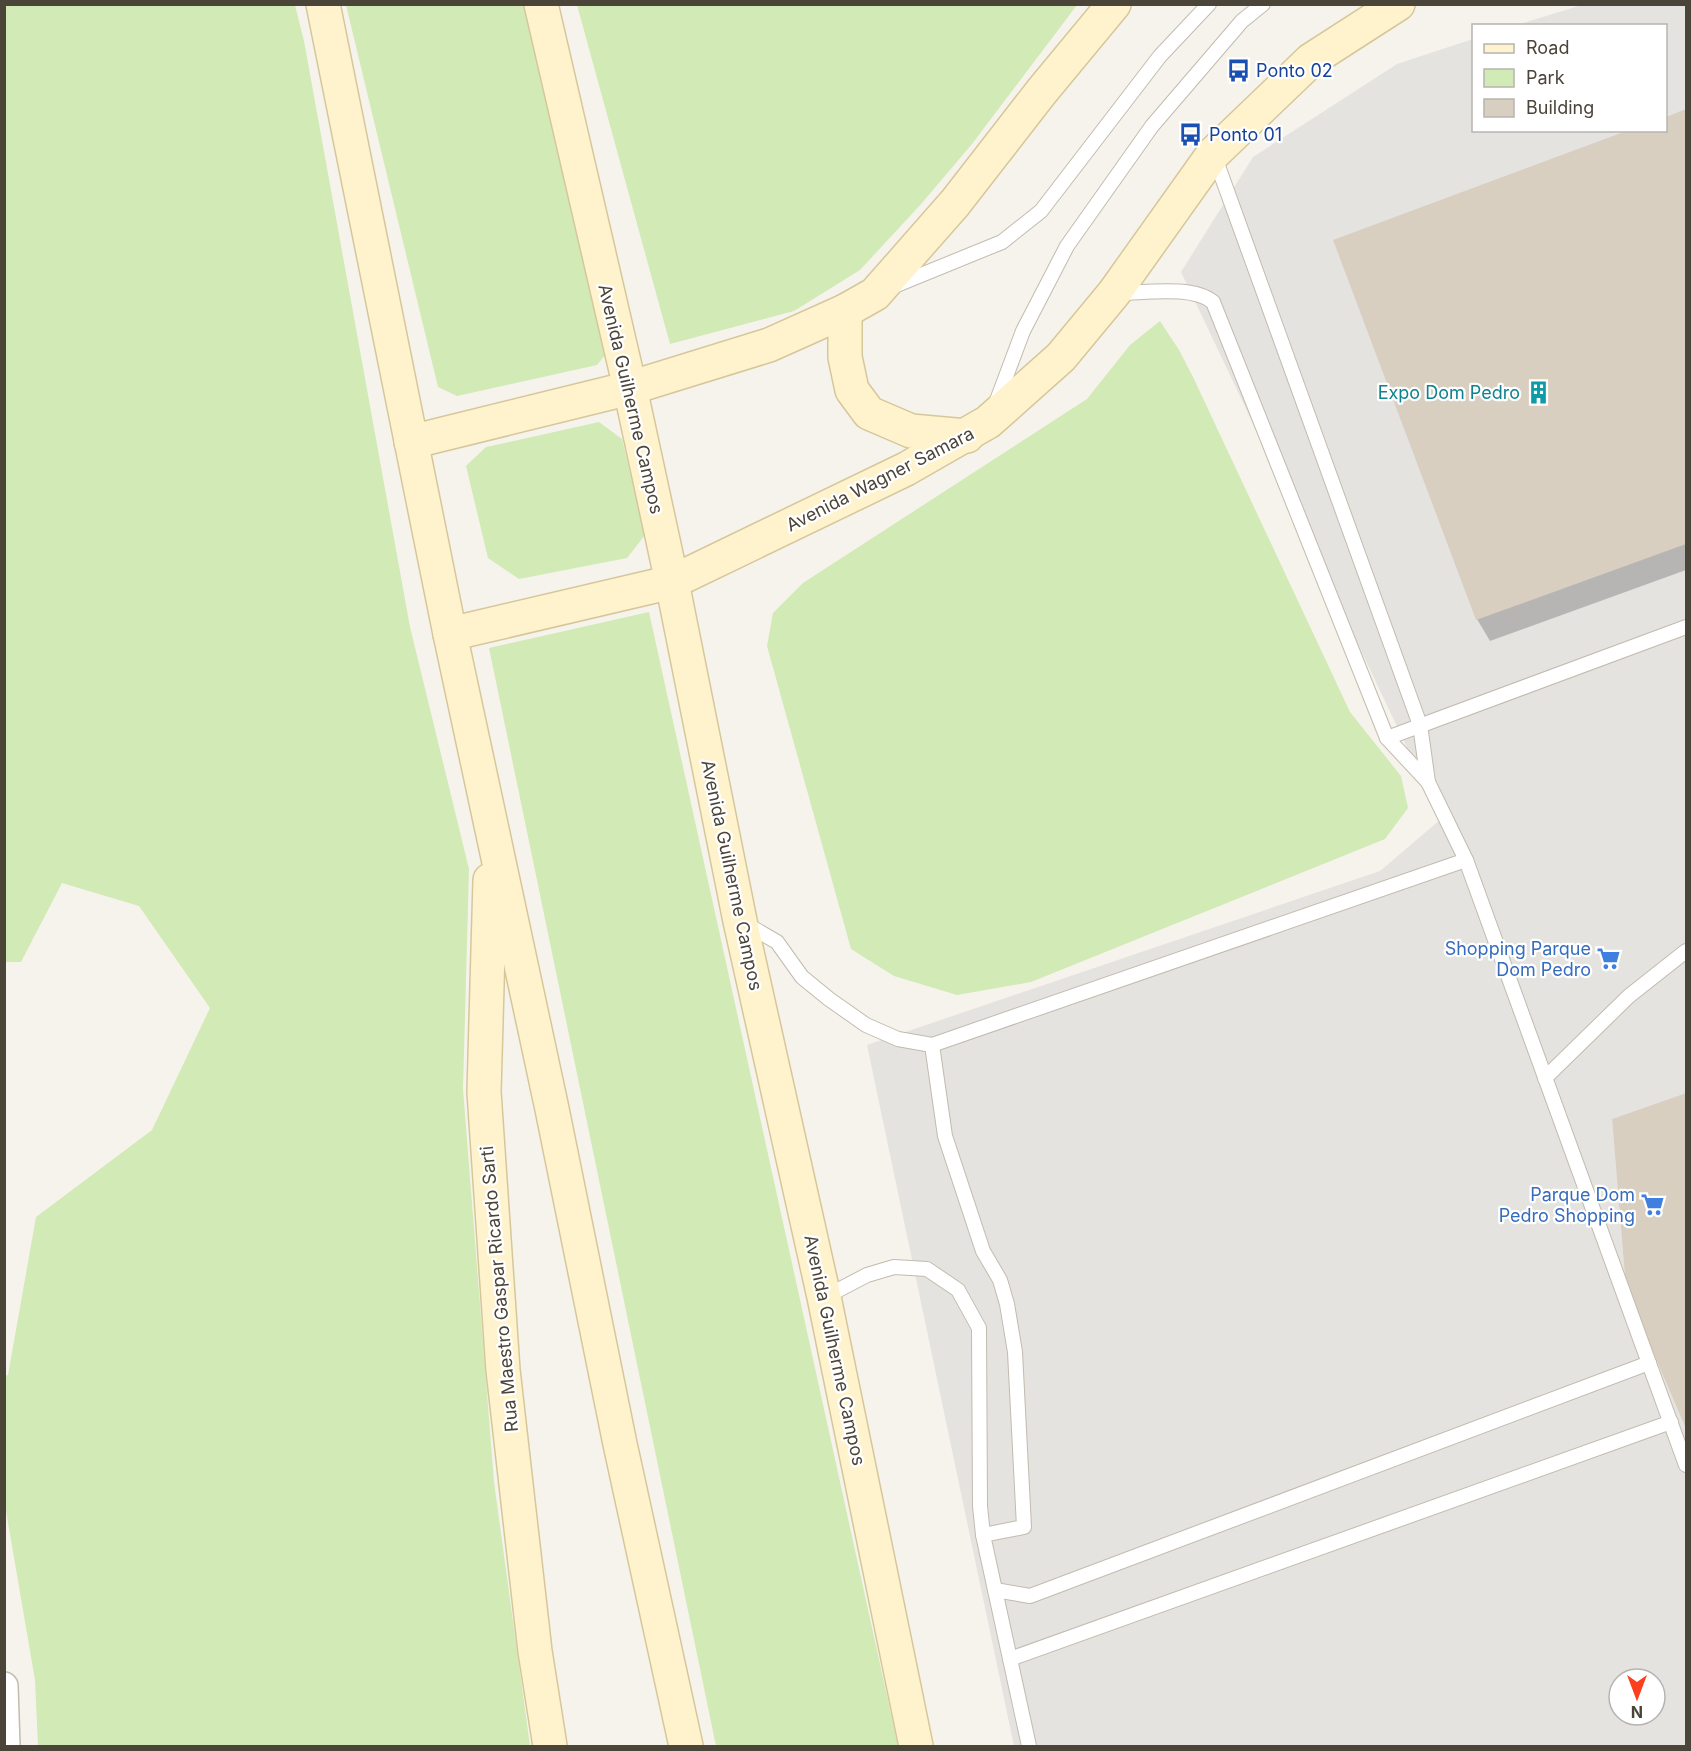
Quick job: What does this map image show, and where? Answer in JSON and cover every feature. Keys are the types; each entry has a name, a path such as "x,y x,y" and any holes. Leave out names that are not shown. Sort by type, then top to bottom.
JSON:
{"main road":[{"path":"323,4 450,634 552,1109 620,1444 686,1746"},
{"name":"Avenida Guilherme Campos","path":"541,4 630,388 672,582 740,921 824,1297 916,1746"},
{"path":"411,442 630,388 769,345 845,311 875,294 955,203 1042,91 1114,4"},
{"name":"Avenida Wagner Samara","path":"450,634 672,582 906,469 978,429 1061,357 1114,293 1213,154 1311,60 1398,4"},
{"path":"845,311 845,357 852,390 869,413 911,431 978,429"},
{"name":"Rua Maestro Gaspar Ricardo Sarti","path":"492,830 484,1092 503,1370 535,1651 549,1746"}],"street":[{"path":"4,1686 6,1746"}],"lane":[{"path":"875,294 1002,242 1041,211 1160,56 1209,4"},
{"path":"978,429 1023,331 1067,246 1152,126 1242,21 1263,4"},
{"path":"1213,154 1420,725 1428,782"},
{"path":"1114,293 1188,292 1207,297 1213,302 1387,738 1428,782 1466,860 1686,1465"},
{"path":"1387,738 1686,627"},
{"path":"740,921 777,942 802,977 866,1025 898,1039 932,1045 1466,860"},
{"path":"1545,1078 1629,996 1686,951"},
{"path":"932,1045 945,1136 983,1251 1000,1280 1007,1304 1015,1352 1024,1527 983,1535"},
{"path":"824,1297 867,1275 894,1267 927,1269 958,1290 979,1328 980,1506 983,1535 1029,1746"},
{"path":"995,1590 1030,1596 1649,1364"},
{"path":"1010,1659 1671,1422"}],"green space":[{"path":"5,4 295,5 304,41 410,627 469,869 463,1089 494,1482 530,1746 38,1746 35,1680 5,1505 5,1376 8,1375 36,1217 152,1130 210,1008 139,906 62,883 21,962 5,962"},
{"path":"577,4 1077,5 972,144 922,203 860,270 794,311 670,344"},
{"path":"346,5 528,5 606,354 597,365 457,396 438,387"},
{"path":"1160,321 1193,377 1350,712 1401,776 1408,808 1385,839 1031,982 957,995 894,976 851,949 767,646 773,613 803,583 1087,399 1130,345"},
{"path":"599,422 622,439 645,535 627,558 519,579 488,558 466,466 486,447"},
{"path":"649,612 898,1746 716,1746 489,648"}],"shaded area":[{"path":"1582,5 1686,5 1686,1093 1612,1119 1626,1289 1686,1429 1686,1746 1014,1746 867,1045 1380,871 1441,819 1181,272 1253,157 1397,64 1472,39 1472,132 1667,132 1667,24 1520,24"}],"building":[{"name":"Expo Dom Pedro","path":"1686,109 1686,544 1476,620 1333,240 1624,132 1667,132 1667,117"},
{"name":"Parque Dom Pedro Shopping","path":"1686,1093 1686,1429 1626,1289 1612,1119"}],"place":[{"name":"Ponto 02","path":"1238,70"},
{"name":"Ponto 01","path":"1191,134"},
{"name":"Expo Dom Pedro","path":"1538,392"},
{"name":"Shopping Parque Dom Pedro","path":"1609,958"},
{"name":"Parque Dom Pedro Shopping","path":"1653,1204"}]}
